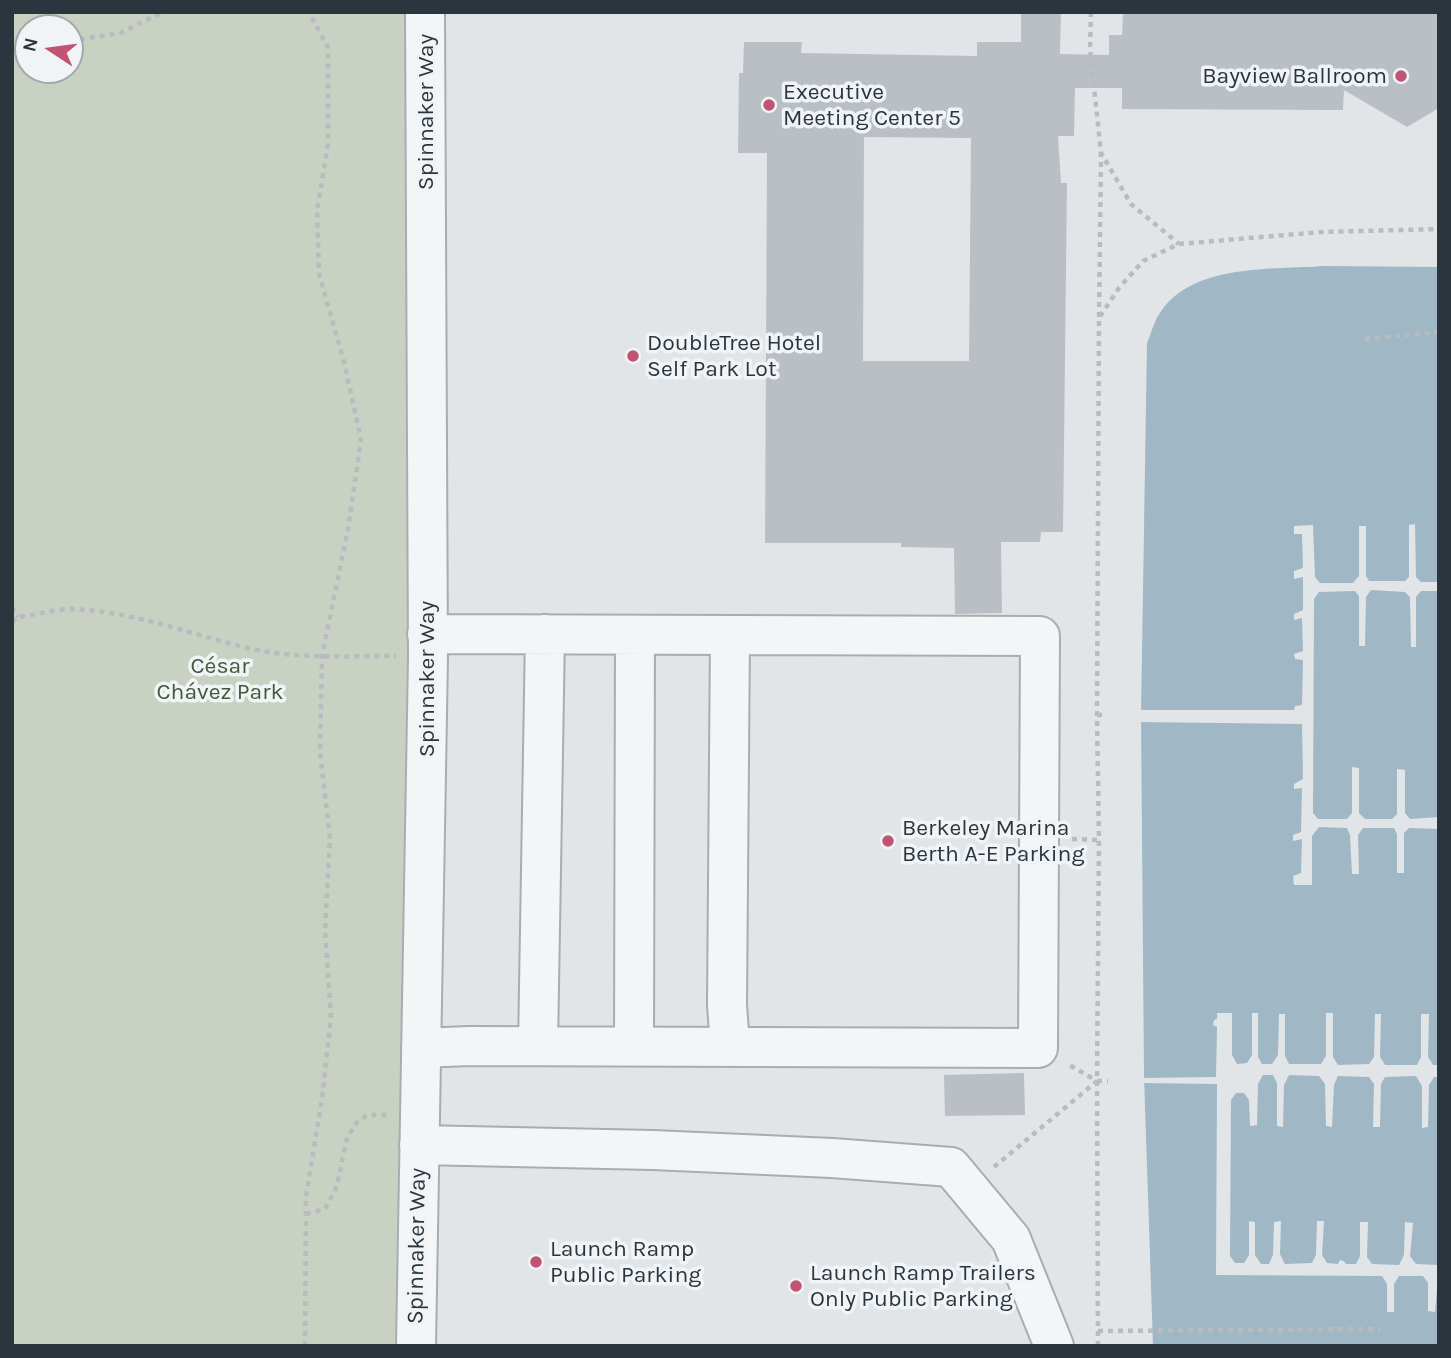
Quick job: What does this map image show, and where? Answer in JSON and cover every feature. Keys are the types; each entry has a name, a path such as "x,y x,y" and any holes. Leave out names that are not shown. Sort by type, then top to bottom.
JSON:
{"street":[{"name":"Spinnaker Way","path":"416,1346 428,645 425,12"},
{"path":"538,1046 545,634"},
{"path":"421,1048 1038,1048 1040,636 545,634 428,645"},
{"path":"634,1046 635,635"},
{"path":"730,635 727,991 730,1046"},
{"path":"419,1130 529,1149 653,1150 832,1158 951,1167 1011,1239 1054,1346"}],"path":[{"path":"84,39 120,33 163,12"},
{"path":"305,1346 306,1196 322,1099 331,1016 325,930 330,838 320,753 322,656 348,529 360,440 344,362 318,274 317,211 328,144 328,48 309,12"},
{"path":"1091,12 1090,49 1101,153 1097,715 1098,1346"},
{"path":"1101,153 1131,204 1179,244"},
{"path":"1099,318 1119,288 1143,261 1179,244 1321,232 1439,229"},
{"path":"1365,339 1439,332"},
{"path":"12,607 18,617"},
{"path":"12,622 18,617 68,609 107,612 173,626 253,649 322,656 428,645"},
{"path":"1097,715 1106,715"},
{"path":"1038,1048 1097,1082"},
{"path":"969,1187 1097,1082 1108,1081"},
{"path":"306,1214 326,1209 337,1186 346,1142 354,1125 367,1115 419,1130"},
{"path":"1098,1331 1380,1329"}],"green space":[{"name":"César Chávez Park","path":"12,12 425,12 416,1346 12,1346"}],"water":[{"path":"1324,266 1439,267 1439,1346 1153,1346 1144,1076 1141,715 1147,343 1160,313 1174,297 1192,285 1234,272"}],"pier":[{"path":"1415,524 1416,577 1421,582 1439,582 1439,591 1421,591 1416,597 1416,647 1411,647 1410,597 1405,592 1371,590 1366,597 1365,646 1359,646 1359,596 1355,591 1319,592 1314,599 1313,813 1318,819 1347,819 1352,813 1352,767 1359,768 1359,813 1365,819 1392,819 1397,814 1397,769 1405,770 1405,813 1410,819 1439,817 1439,829 1409,828 1404,833 1404,873 1397,873 1397,834 1394,828 1363,828 1358,835 1359,874 1352,874 1350,835 1347,828 1319,827 1312,836 1312,885 1294,885 1293,876 1301,873 1302,839 1293,841 1293,835 1301,832 1302,788 1294,789 1294,784 1303,779 1302,724 1138,722 1138,710 1294,710 1295,706 1302,705 1303,660 1295,659 1294,654 1303,651 1302,618 1294,620 1294,614 1303,610 1303,577 1294,579 1294,571 1303,568 1302,534 1294,534 1294,526 1313,525 1315,577 1320,583 1353,583 1359,576 1359,526 1366,526 1366,576 1369,581 1405,581 1409,577 1409,525"},
{"path":"1217,1013 1232,1013 1232,1055 1237,1064 1247,1063 1252,1055 1252,1013 1258,1013 1258,1057 1262,1064 1272,1064 1278,1055 1279,1014 1285,1014 1285,1056 1289,1064 1321,1064 1326,1056 1326,1013 1333,1013 1333,1057 1338,1065 1369,1064 1374,1057 1375,1014 1381,1014 1380,1057 1385,1065 1417,1065 1421,1057 1421,1014 1429,1014 1428,1057 1433,1065 1439,1065 1439,1077 1434,1077 1429,1085 1428,1127 1422,1128 1422,1086 1416,1076 1385,1077 1381,1084 1380,1127 1373,1127 1374,1084 1369,1077 1338,1076 1334,1085 1332,1127 1326,1126 1325,1084 1319,1076 1289,1075 1284,1085 1283,1127 1277,1126 1277,1083 1273,1075 1263,1075 1258,1084 1257,1125 1250,1126 1249,1100 1244,1093 1236,1093 1231,1100 1230,1256 1235,1263 1244,1263 1249,1255 1249,1221 1255,1222 1255,1255 1261,1264 1269,1264 1273,1255 1274,1222 1281,1221 1280,1254 1285,1264 1312,1263 1316,1255 1317,1221 1324,1221 1322,1255 1327,1263 1338,1264 1340,1260 1346,1264 1356,1264 1360,1256 1360,1222 1368,1222 1367,1257 1372,1264 1399,1265 1404,1255 1405,1222 1413,1223 1410,1256 1416,1264 1439,1265 1435,1312 1428,1311 1428,1283 1423,1276 1399,1276 1394,1284 1394,1312 1387,1312 1387,1284 1382,1276 1216,1275 1217,1084 1140,1083 1140,1078 1216,1077 1217,1027 1213,1025"}],"building":[{"path":"1021,12 1061,12 1060,54 1109,55 1109,35 1122,35 1123,13 1439,12 1439,108 1407,127 1344,90 1343,110 1122,109 1122,88 1075,88 1074,136 1058,136 1061,183 1067,183 1063,532 1041,532 1040,542 1001,542 1002,613 955,614 954,548 901,547 901,543 765,543 767,153 738,153 739,73 743,73 744,42 802,42 801,53 977,56 977,42 1021,42","holes":["864,137 971,138 969,361 863,361"]},
{"path":"1024,1073 1025,1115 945,1116 944,1075"}],"place":[{"name":"Bayview Ballroom","path":"1401,76"},
{"name":"Executive Meeting Center 5","path":"769,105"},
{"name":"DoubleTree Hotel Self Park Lot","path":"633,356"},
{"name":"Berkeley Marina Berth A-E Parking","path":"888,841"},
{"name":"Launch Ramp Public Parking","path":"536,1262"},
{"name":"Launch Ramp Trailers Only Public Parking","path":"796,1286"}]}
